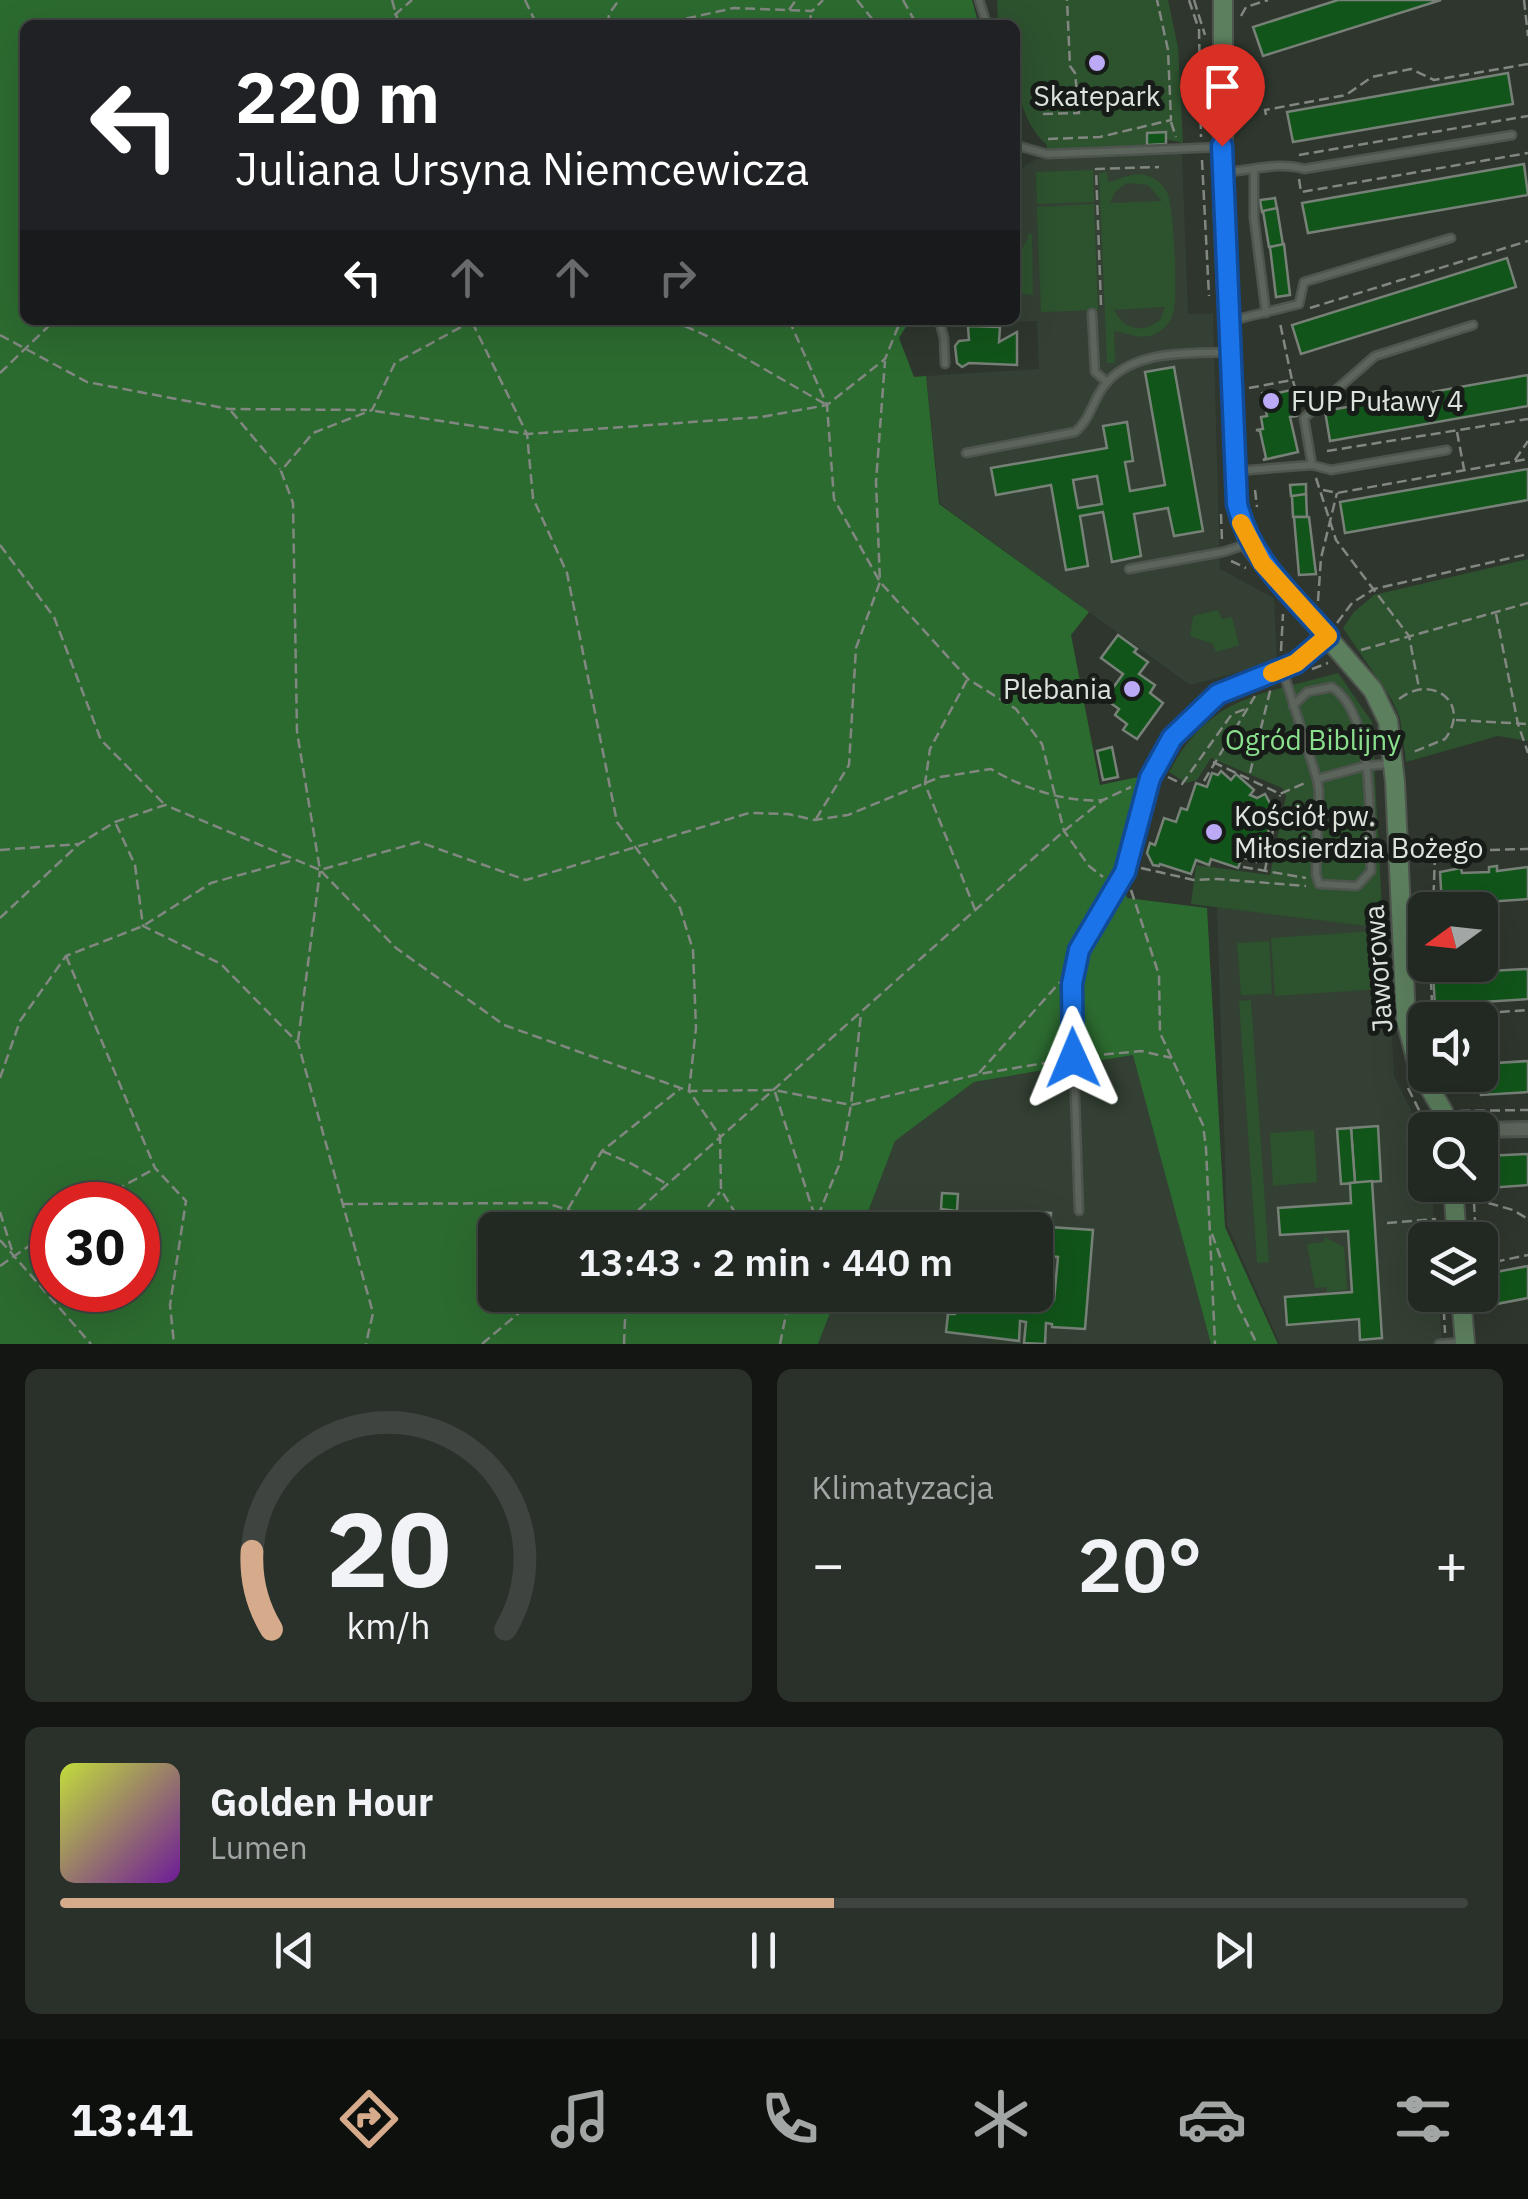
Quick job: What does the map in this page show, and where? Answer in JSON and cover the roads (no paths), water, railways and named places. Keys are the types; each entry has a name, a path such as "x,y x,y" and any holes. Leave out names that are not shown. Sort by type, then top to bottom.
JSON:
{"street":[{"path":"1223,0 1222,146 1228,321 1243,470 1237,504 1250,544"},
{"name":"Jaworowa","path":"1250,544 1262,563 1329,626 1373,690 1392,734 1399,759 1406,1020 1419,1070 1443,1112"},
{"path":"1074,1062 1074,966 1085,938 1131,870 1150,778 1172,738 1207,701 1232,686 1284,674 1329,626"},
{"path":"1498,1130 1528,1129"},
{"path":"1453,1343 1458,1312"}],"lane":[{"path":"1223,172 1254,172 1288,164 1304,170 1512,135"},
{"path":"1020,146 1041,154 1222,146"},
{"path":"1254,172 1254,218 1266,313"},
{"path":"1228,321 1299,304 1304,282 1451,238"},
{"path":"1092,313 1095,372 1107,382"},
{"path":"940,325 945,364"},
{"path":"1312,465 1304,418 1374,356 1473,325"},
{"path":"966,452 1075,432 1107,382 1128,367 1152,358 1230,352"},
{"path":"1243,470 1312,465 1331,470 1447,450"},
{"path":"1129,569 1250,544"},
{"path":"1284,674 1292,706 1312,780 1319,791 1319,884 1358,886 1371,871 1365,766 1356,716 1341,693 1332,687 1307,692 1292,706"},
{"path":"1312,780 1399,759"},
{"path":"1074,1062 1079,1212"}],"place":[{"name":"Skatepark","path":"1097,63"},
{"name":"FUP Puławy 4","path":"1271,401"},
{"name":"Plebania","path":"1132,689"},
{"name":"Kościół pw. Miłosierdzia Bożego","path":"1214,832"}],"park label":[{"name":"Ogród Biblijny","path":"1313,740"}]}
